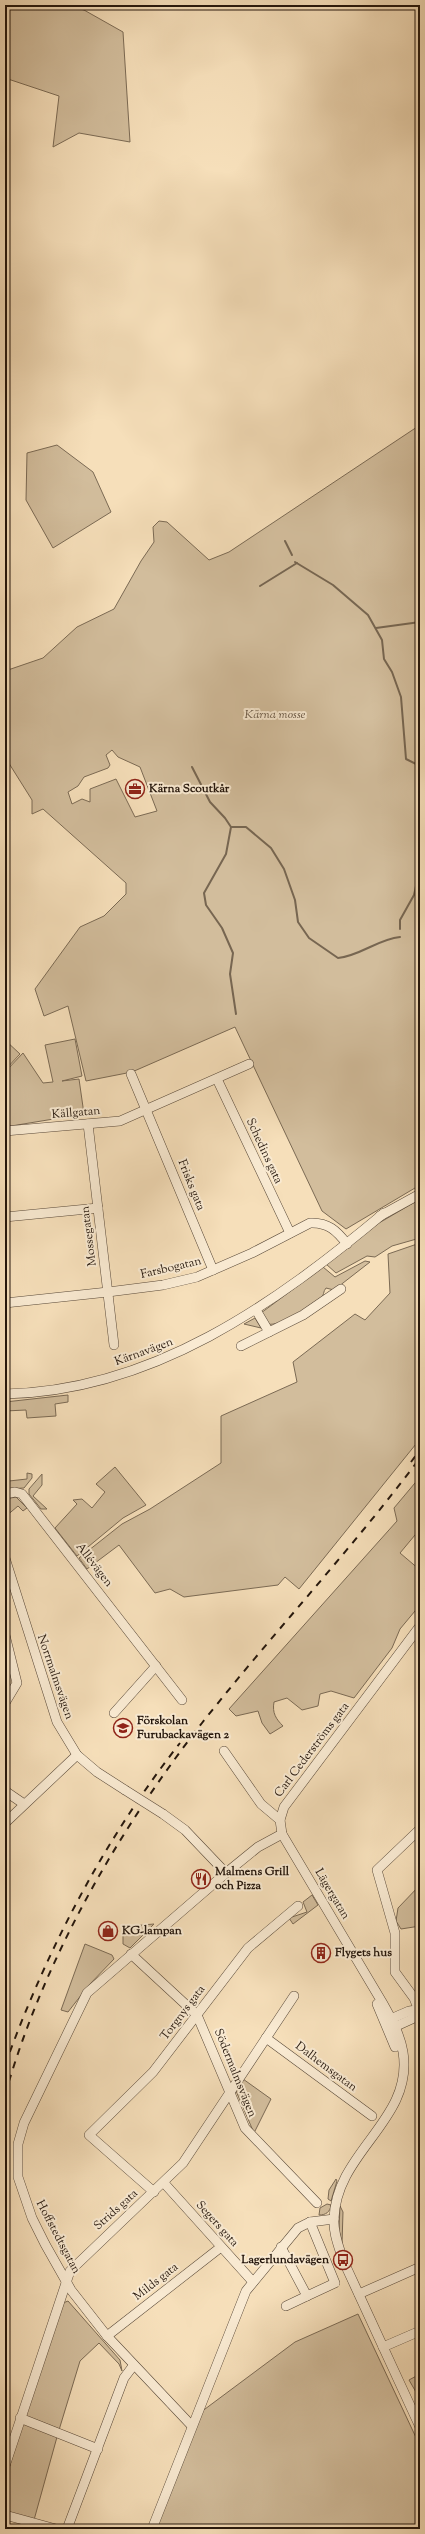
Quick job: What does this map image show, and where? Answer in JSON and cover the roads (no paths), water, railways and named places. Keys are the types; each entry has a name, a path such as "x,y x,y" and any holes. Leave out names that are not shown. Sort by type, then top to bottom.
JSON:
{"street":[{"name":"Källgatan","path":"5,1131 120,1121 249,1064"},
{"path":"131,1074 147,1110"},
{"name":"Schedins gata","path":"217,1079 290,1233"},
{"name":"Frisks gata","path":"147,1110 213,1270"},
{"name":"Mossegatan","path":"88,1124 114,1345"},
{"name":"Kärnavägen","path":"5,1394 71,1386 139,1367 210,1338 278,1295 384,1214 420,1194"},
{"path":"5,1217 98,1208"},
{"name":"Farsbogatan","path":"5,1303 162,1285 197,1277 310,1223 320,1222 335,1229 346,1242"},
{"path":"241,1346 303,1315 341,1289"},
{"path":"256,1310 269,1332"},
{"name":"Allévägen","path":"5,1494 15,1492 22,1494 182,1700"},
{"name":"Norrmalmsvägen","path":"5,1558 52,1711 77,1755 97,1772 163,1814 185,1830 226,1873"},
{"name":"Carl Cederströms gata","path":"280,1820 284,1807 420,1626"},
{"path":"5,1635 16,1684 5,1703"},
{"path":"114,1713 156,1666"},
{"path":"131,1954 258,1847 282,1834 280,1820 261,1804 224,1751"},
{"path":"5,1823 77,1755"},
{"path":"5,1790 24,1804"},
{"path":"420,1829 377,1870 395,1933 395,1972 414,1998 419,2010 409,2011 390,2024 399,2058 402,2078 397,2100 388,2115 345,2174 339,2191 334,2219 340,2249 420,2427"},
{"name":"Lägergatan","path":"282,1834 361,1966 390,2024"},
{"name":"Torgnys gata","path":"154,2192 89,2135 153,2072 248,1948 298,1906"},
{"name":"Södermalmsvägen","path":"131,1954 196,2015 249,2134 317,2202"},
{"name":"Hoffstedtsgatan","path":"131,1954 93,1987 83,2000 24,2123 18,2144 18,2177 32,2218 71,2290 133,2366 191,2425"},
{"name":"Strids gata","path":"5,2466 66,2279 80,2259 164,2183 188,2156 294,1996"},
{"name":"Dalhemsgatan","path":"266,2038 372,2116"},
{"name":"Segers gata","path":"164,2183 253,2282"},
{"path":"152,2529 191,2425 241,2302 253,2282 298,2228 310,2222 334,2219"},
{"path":"286,2306 335,2283 310,2222"},
{"name":"Milds gata","path":"107,2336 221,2247"},
{"path":"281,2247 306,2296"},
{"path":"359,2294 420,2267"},
{"path":"384,2347 420,2331"},
{"path":"67,2529 124,2378 133,2366"},
{"path":"20,2418 98,2449"},
{"path":"5,2515 56,2529"}],"waterway":[{"path":"285,541 292,555"},
{"path":"295,562 333,585 368,615 382,640 384,659 392,672 401,697 406,759 420,766"},
{"path":"260,586 297,563"},
{"path":"376,628 420,622"},
{"path":"192,767 210,802 231,827 226,854 204,893 206,905 222,928 233,953 230,974 236,1014"},
{"path":"231,827 246,827 271,848 284,869 295,900 298,922 309,938 338,958 346,957 392,938 400,937"},
{"path":"400,929 400,920 414,895 420,868"}],"railway":[{"path":"411,1462 420,1450"},
{"path":"5,2095 21,2045 40,1996 62,1947 112,1853 141,1808 202,1723 367,1526 420,1458"},
{"path":"5,2065 39,1979 80,1897 126,1818 180,1743"}],"place":[{"name":"Kärna Scoutkår","path":"135,789"},
{"name":"Förskolan Furubackavägen 2","path":"123,1728"},
{"name":"Malmens Grill och Pizza","path":"201,1879"},
{"name":"KG-lampan","path":"108,1931"},
{"name":"Flygets hus","path":"321,1953"},
{"name":"Lagerlundavägen","path":"343,2260"}],"park label":[{"name":"Kärna mosse","path":"275,715"}]}
